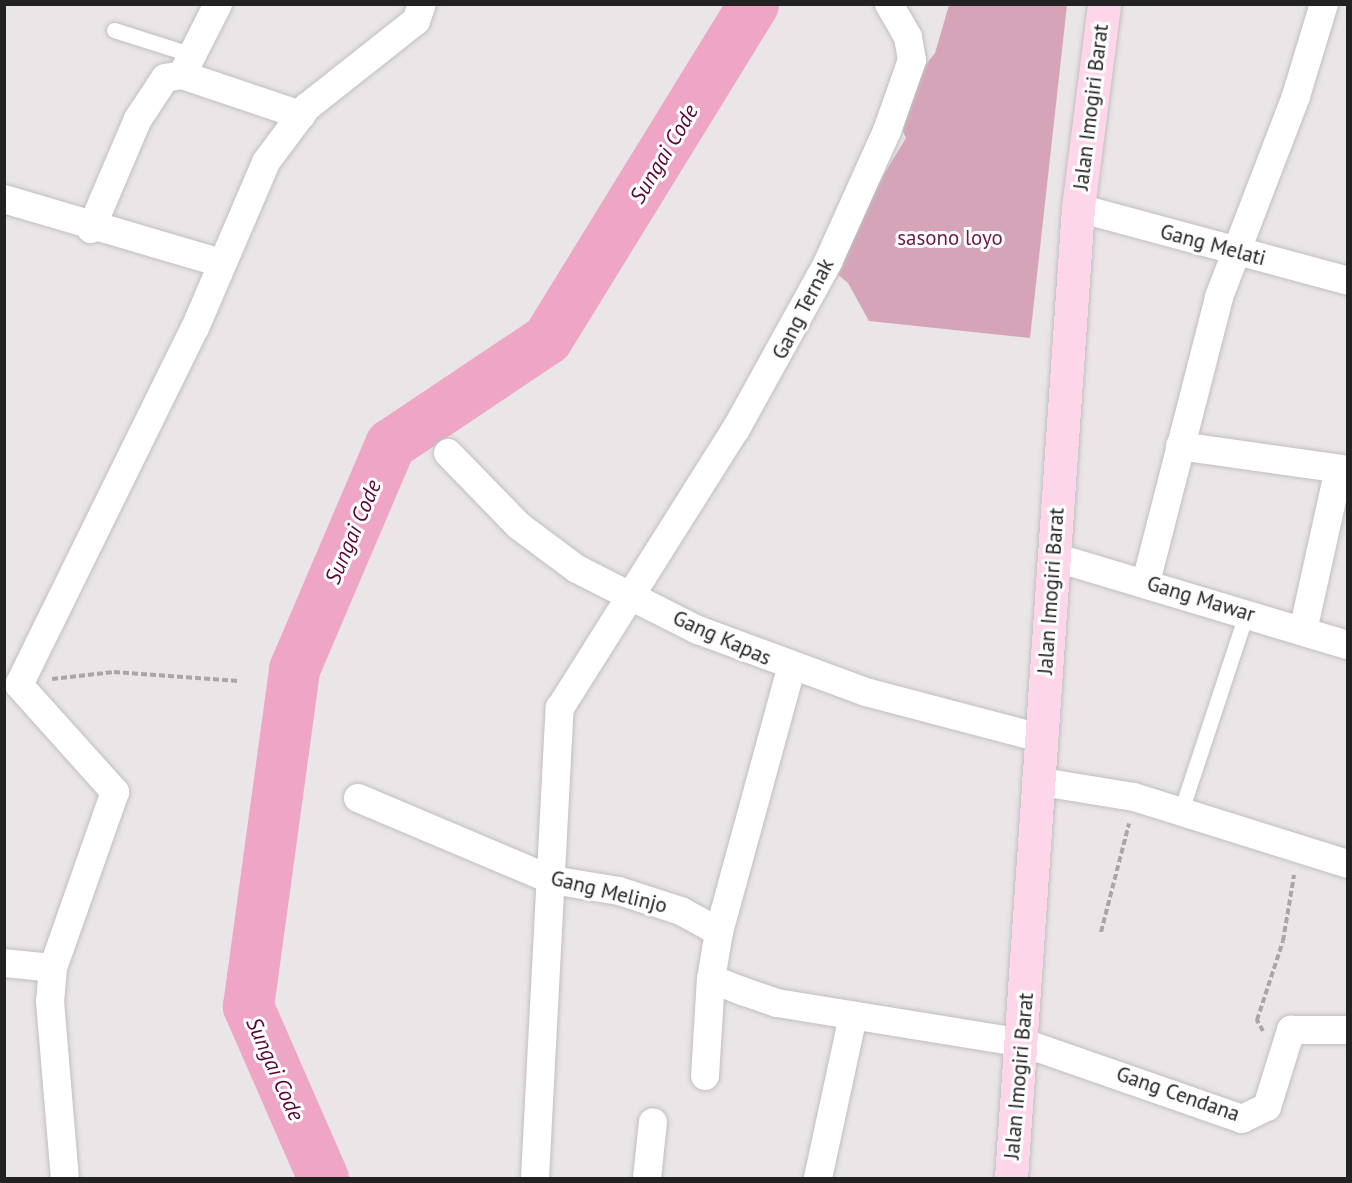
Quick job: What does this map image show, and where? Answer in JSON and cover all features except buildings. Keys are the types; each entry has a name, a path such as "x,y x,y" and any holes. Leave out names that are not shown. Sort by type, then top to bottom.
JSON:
{"main road":[{"name":"Jalan Imogiri Barat","path":"1016,1177 1036,781 1078,208 1104,4"}],"street":[{"path":"90,229 155,90 165,78 188,65 218,4"},
{"path":"65,1179 50,1001 53,968 115,792 12,686 195,328 221,262 266,162 301,115 416,21 422,4"},
{"name":"Gang Ternak","path":"535,1179 544,948 552,880 560,708 795,330 887,131 912,60 908,38 889,4"},
{"path":"1146,582 1180,446 1234,254 1296,96 1324,4"},
{"path":"188,65 301,115"},
{"path":"4,199 90,229 221,262"},
{"name":"Gang Melati","path":"1078,208 1234,254 1347,281"},
{"path":"1180,446 1343,470 1303,631"},
{"name":"Gang Kapas","path":"448,453 519,526 577,569 631,594 698,630 791,668 1040,738"},
{"name":"Gang Mawar","path":"1054,557 1247,612 1347,645"},
{"path":"705,1076 711,979 719,932 791,668"},
{"path":"1036,781 1134,797 1347,864"},
{"name":"Gang Melinjo","path":"358,798 552,880 644,897 719,932"},
{"path":"4,963 53,968"},
{"path":"711,979 777,1003 1024,1043"},
{"path":"818,1179 853,1016"},
{"path":"1291,1030 1347,1030"},
{"name":"Gang Cendana","path":"1024,1043 1242,1119 1267,1107 1291,1030"},
{"path":"647,1179 653,1122"}],"lane":[{"path":"114,30 188,65"},
{"path":"1181,812 1247,612"}],"path":[{"path":"12,686 114,672 239,681"},
{"path":"1101,932 1134,797"},
{"path":"1291,1030 1262,1031 1257,1020 1283,941 1298,847"}],"green space":[{"name":"sasono loyo","path":"949,5 1067,5 1030,338 869,321 848,283 835,272 840,246 906,138 892,107 935,53"}],"waterway":[{"name":"Sungai Code","path":"323,1178 248,1006 294,669 390,444 547,339 753,4"}]}
